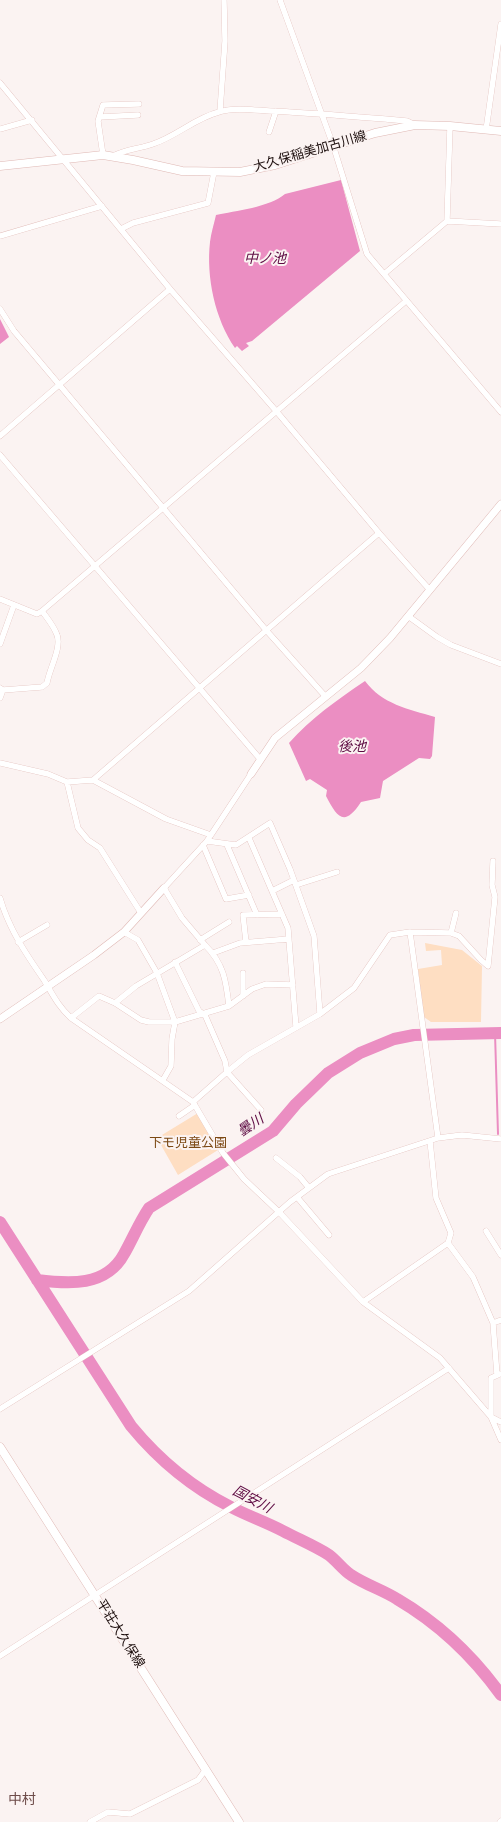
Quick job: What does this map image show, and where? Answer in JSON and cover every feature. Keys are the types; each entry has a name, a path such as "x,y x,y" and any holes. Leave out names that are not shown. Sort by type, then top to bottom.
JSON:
{"main road":[{"name":"大久保稲美加古川線","path":"0,166 103,155 182,171 214,172 258,169 303,156 333,145 387,130 415,125 450,126 501,131"},
{"name":"平荘大久保線","path":"0,1447 239,1822"}],"street":[{"path":"220,111 225,41 224,0"},
{"path":"280,0 333,145 367,254 501,412"},
{"path":"486,130 501,24"},
{"path":"0,83 170,289 277,412 379,533 429,589"},
{"path":"103,155 98,121 104,105 139,104"},
{"path":"113,156 122,151 152,145 169,138 199,120 220,111 321,113 407,121 415,125"},
{"path":"269,132 276,111"},
{"path":"100,117 138,115"},
{"path":"0,129 32,120"},
{"path":"447,220 450,126"},
{"path":"121,229 133,223 208,203 214,172"},
{"path":"0,236 102,206"},
{"path":"384,274 447,220 501,224"},
{"path":"0,436 170,289"},
{"path":"0,599 37,614 42,611 406,301"},
{"path":"0,309 14,331 266,630 325,696"},
{"path":"0,455 260,759"},
{"path":"0,1019 48,987 124,932 205,843 275,738 361,668 390,638 429,589 501,504"},
{"path":"93,780 199,686 379,533"},
{"path":"0,644 14,605"},
{"path":"0,698 2,689 42,687 47,683 48,673 56,654 58,636 42,611"},
{"path":"408,616 437,638 451,645 501,664"},
{"path":"0,763 48,774 67,782 93,780 166,818 210,835"},
{"path":"67,782 78,828 88,840 100,848 140,913"},
{"path":"205,843 236,845 270,823 295,883 314,936 320,1014"},
{"path":"249,838 288,928 296,1027"},
{"path":"205,843 226,899 249,895"},
{"path":"227,845 257,915"},
{"path":"179,1116 248,1055 320,1014 354,988 390,935 410,932 450,933 459,936 488,966 495,896 492,885 493,861"},
{"path":"272,891 295,883 337,872"},
{"path":"164,888 175,907 200,940 213,953 226,977 229,1006"},
{"path":"0,898 7,920 18,942 59,1006 71,1018 163,1080 194,1104 223,1153 244,1179 279,1212 363,1302 440,1358 491,1417 501,1440"},
{"path":"450,933 456,913"},
{"path":"246,942 243,915 282,914"},
{"path":"200,940 229,922"},
{"path":"18,942 48,925"},
{"path":"124,932 138,940 157,973 175,1022 172,1039 171,1066 163,1080"},
{"path":"410,932 438,1138"},
{"path":"213,953 246,942 289,939"},
{"path":"115,1003 136,986 205,945"},
{"path":"175,962 199,1011 205,1015 225,1061 227,1072 261,1110"},
{"path":"243,973 243,996"},
{"path":"71,1018 99,996 115,1003 141,1020 149,1022 175,1022 205,1015 229,1006 252,989 266,984 293,986"},
{"path":"0,1409 189,1291 279,1212 328,1174 438,1138 462,1135 501,1139"},
{"path":"363,1302 448,1243 451,1233 434,1189 430,1141"},
{"path":"276,1158 289,1170 300,1177 309,1188"},
{"path":"297,1197 329,1235"},
{"path":"486,1231 501,1255"},
{"path":"448,1243 473,1276 493,1323 499,1374 491,1378 491,1417"},
{"path":"493,1323 501,1320"},
{"path":"0,1656 449,1368"},
{"path":"491,1417 501,1422"},
{"path":"90,1822 108,1812 130,1814 198,1780 206,1769"}],"green space":[{"path":"425,943 462,950 482,966 481,1022 431,1022 424,1017 418,969 442,965 441,950 426,951"},
{"name":"下モ児童公園","path":"198,1113 218,1150 178,1175 157,1138"}],"water":[{"name":"中ノ池","path":"341,180 360,251 252,341 246,343 249,346 242,351 237,346 235,348 228,337 217,311 209,269 210,242 216,215 262,205 285,194"},
{"path":"0,319 9,337 0,344"},
{"name":"後池","path":"365,681 379,695 396,705 435,717 432,756 430,759 419,758 383,781 380,798 361,802 350,815 341,817 337,814 326,796 327,790 310,779 306,781 289,743 315,717"}],"waterway":[{"path":"495,1033 498,1134"},
{"name":"曇川","path":"37,1280 62,1282 86,1281 107,1273 116,1265 124,1254 149,1208 273,1131 296,1104 328,1073 360,1053 394,1039 414,1035 501,1033"},
{"name":"国安川","path":"0,1222 131,1426 164,1461 202,1491 237,1510 277,1528 329,1555 351,1575 412,1608 454,1641 479,1667 501,1695"}],"district":[{"name":"中村","path":"22,1800"}]}
